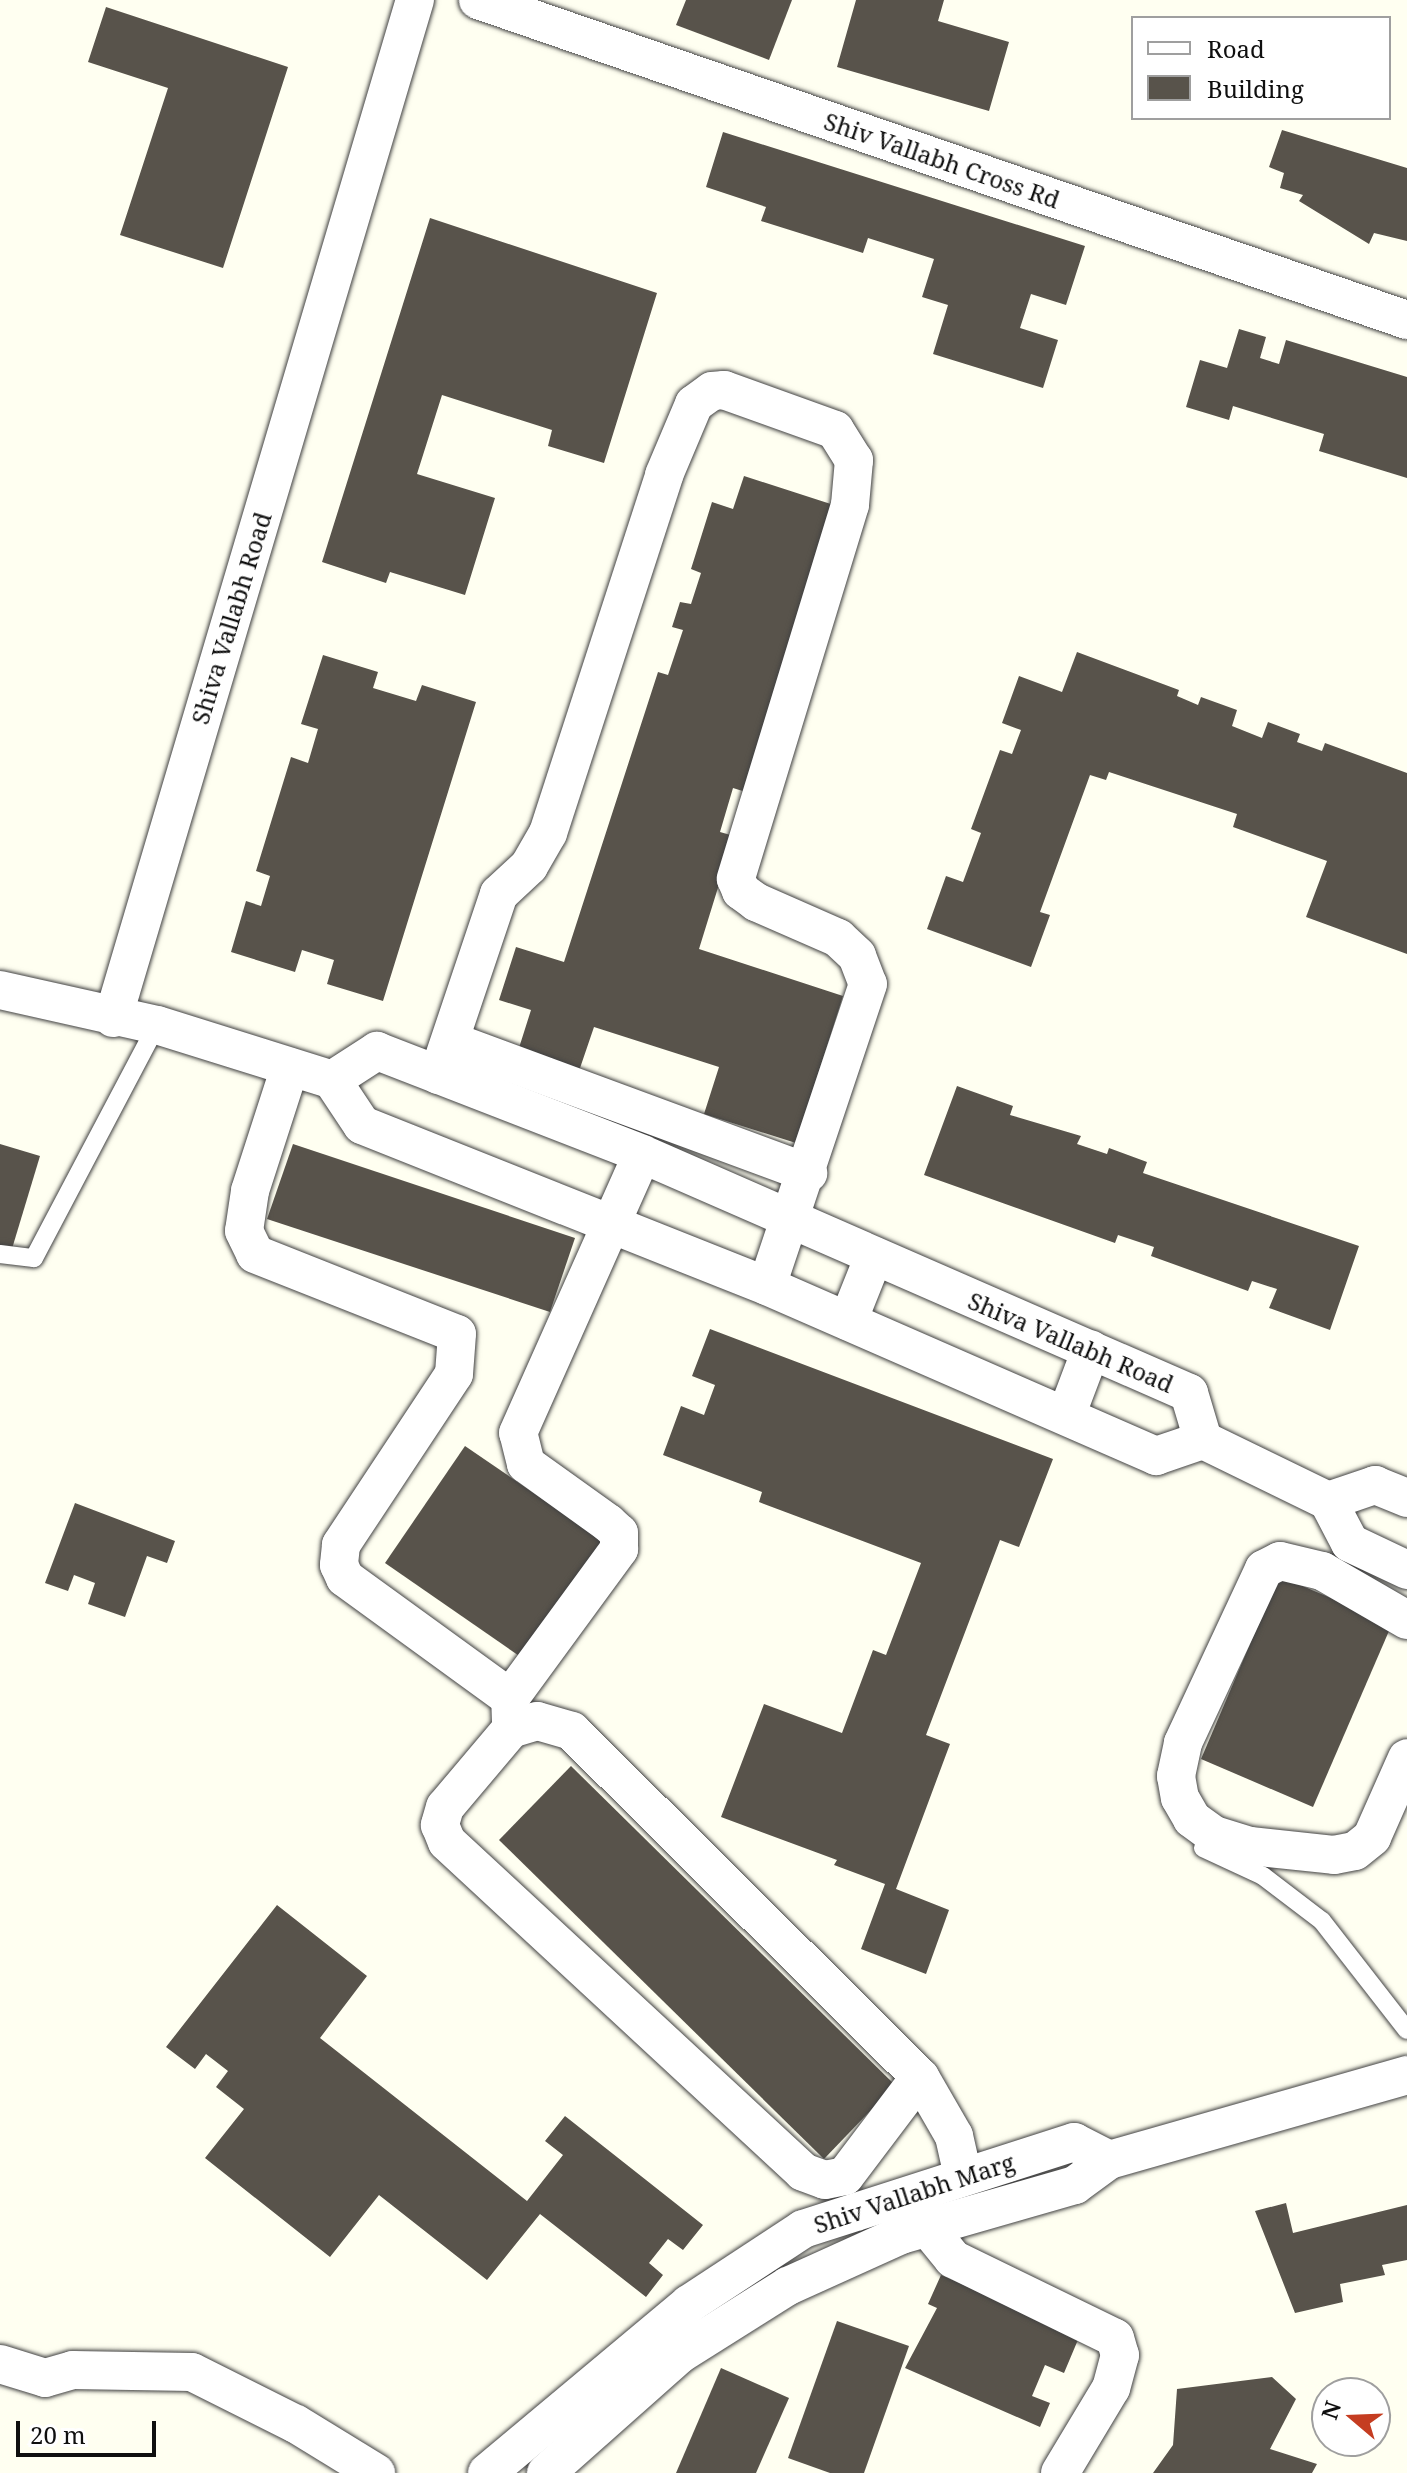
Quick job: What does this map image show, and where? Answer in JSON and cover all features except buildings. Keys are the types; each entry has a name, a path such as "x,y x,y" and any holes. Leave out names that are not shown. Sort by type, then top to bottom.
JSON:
{"street":[{"name":"Shiva Vallabh Road","path":"113,1018 415,0"},
{"name":"Shiv Vallabh Cross Rd","path":"478,0 1407,320"},
{"path":"767,1286 793,1221 868,984 857,956 838,938 756,902 741,891 736,879 850,505 854,460 835,430 724,390 712,391 694,404 664,475 548,833 529,866 499,894 445,1058 808,1173"},
{"path":"0,990 113,1018 157,1025 332,1080 362,1125 767,1286 1156,1456 1203,1440 1328,1501 1350,1543 1407,1570"},
{"name":"Shiva Vallabh Road","path":"332,1080 377,1051 445,1058 642,1154 1189,1393 1203,1440"},
{"path":"290,1067 250,1191 244,1231 255,1254 457,1334 454,1374 341,1545 339,1565 345,1578 510,1713 572,1731 920,2077 954,2136 963,2176"},
{"path":"642,1154 614,1226 518,1433 526,1464 619,1533 619,1549 445,1807 440,1825 447,1842 803,2172 825,2180 845,2176 920,2077"},
{"path":"848,1321 874,1256"},
{"path":"1066,1416 1091,1350"},
{"path":"1328,1501 1375,1485 1407,1498"},
{"path":"1407,1620 1322,1571 1280,1561 1264,1569 1183,1743 1176,1776 1180,1798 1192,1819 1214,1835 1250,1846 1334,1855 1355,1851 1372,1837 1407,1758"},
{"path":"546,2473 680,2354 788,2286 927,2227 1075,2185 1109,2160 1407,2075"},
{"name":"Shiv Vallabh Marg","path":"487,2473 689,2304 803,2229 1074,2142 1109,2160"},
{"path":"927,2227 953,2259 1115,2338 1120,2355 1111,2388 1060,2473"},
{"path":"0,2364 45,2378 73,2370 192,2372 296,2424 376,2473"}],"lane":[{"path":"0,1254 34,1258 157,1025"},
{"path":"1203,1848 1263,1876 1322,1921 1407,2030"}]}
